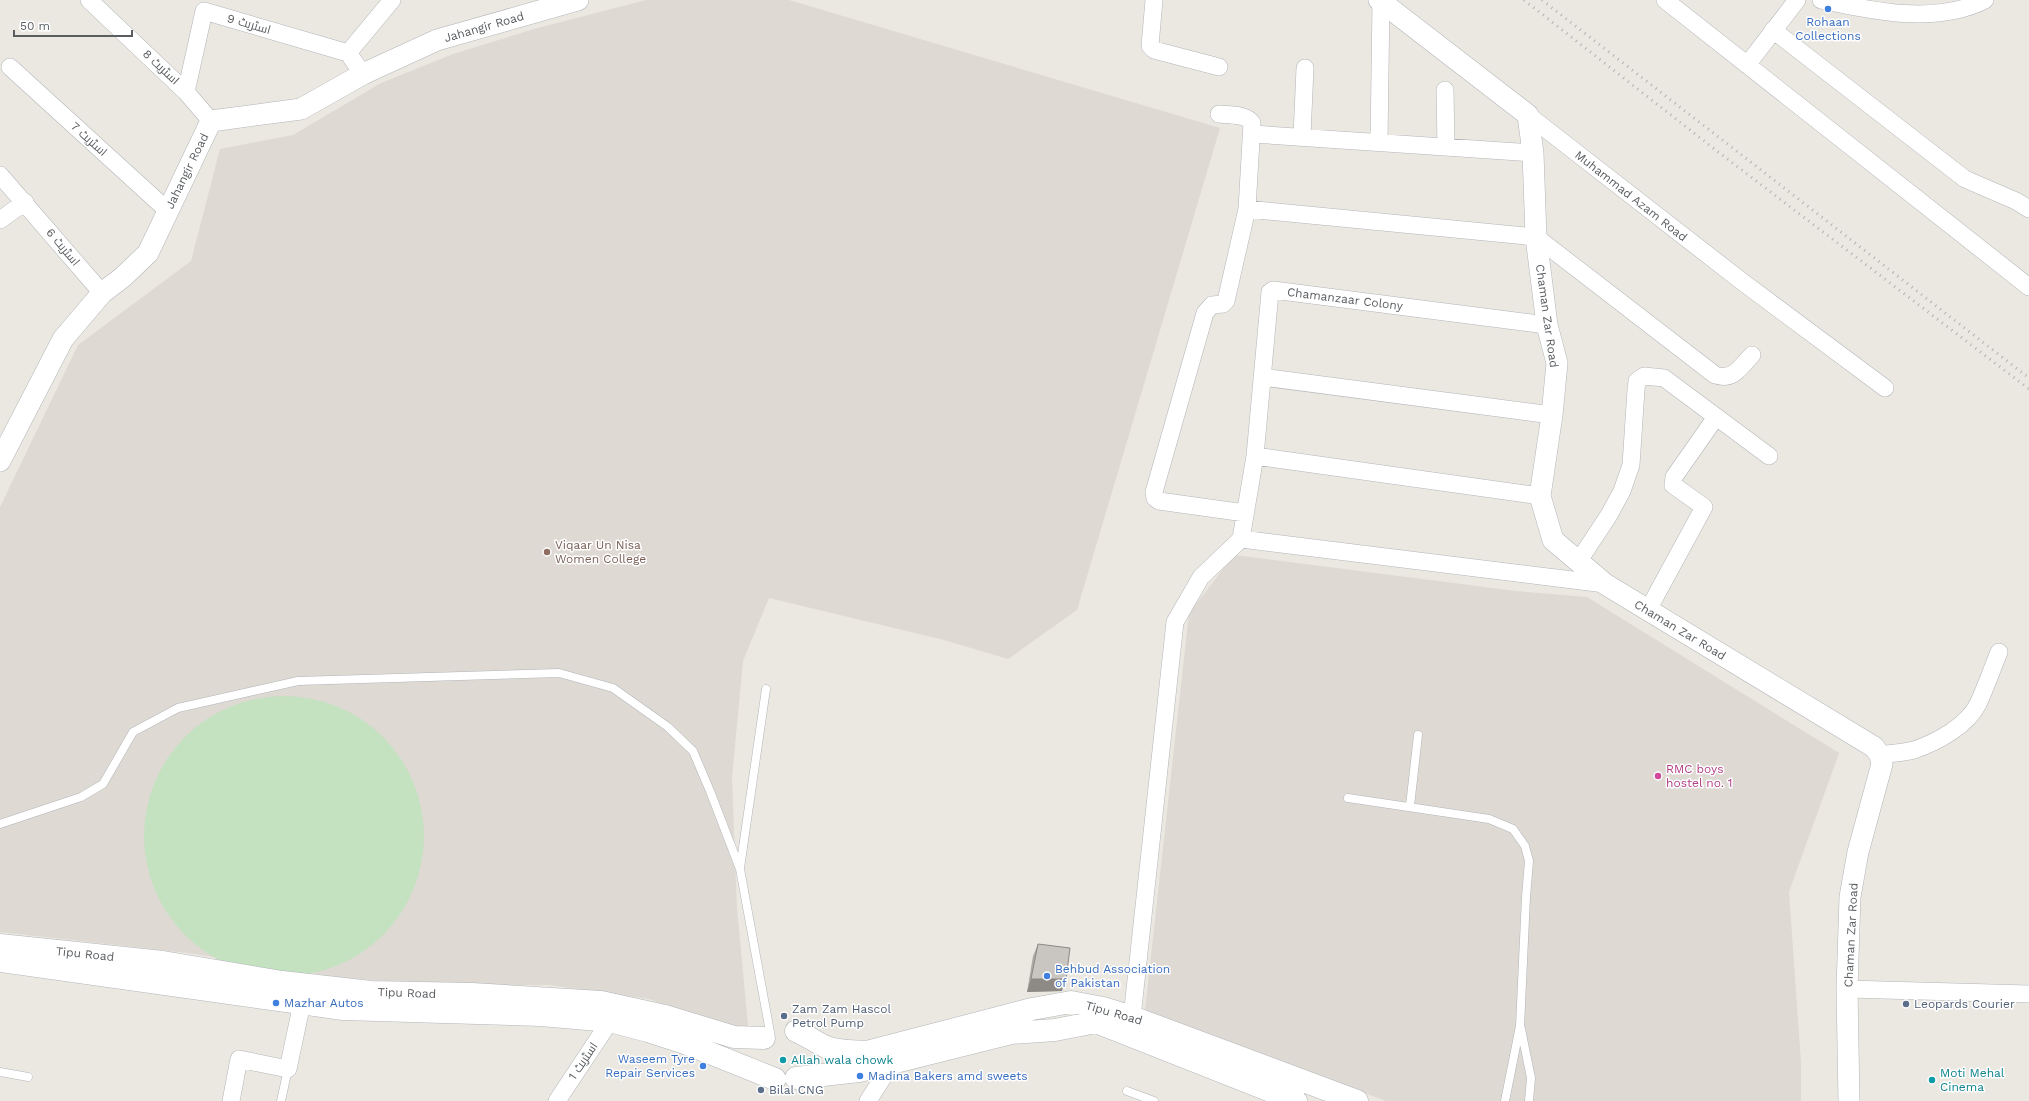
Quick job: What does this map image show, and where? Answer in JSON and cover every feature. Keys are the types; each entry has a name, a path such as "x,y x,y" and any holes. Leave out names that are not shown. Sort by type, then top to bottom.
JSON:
{"main road":[{"name":"Tipu Road","path":"0,945 163,962 282,982 371,992 472,994 601,1002 665,1016 734,1037 767,1035"},
{"path":"0,961 343,1008 541,1015 610,1021 648,1031 678,1041 786,1079 805,1071 811,1061 811,1049 805,1038 796,1031 783,1028 767,1035 759,1047 760,1061 767,1074 786,1079 859,1072 1011,1033 1055,1030 1096,1022 1283,1099"},
{"name":"Tipu Road","path":"796,1031 808,1036 824,1046 839,1050 867,1052 1025,1011 1071,1002 1103,1008 1132,1017 1357,1101"}],"street":[{"name":"اسٹریٹ 8","path":"89,0 186,92 211,121"},
{"path":"363,74 348,53 392,0"},
{"name":"Jahangir Road","path":"0,461 63,339 102,292 123,277 148,253 211,121 301,109 363,74 437,40 543,4 578,0"},
{"path":"1154,0 1150,46 1154,50 1219,67"},
{"path":"1665,0 2029,287"},
{"path":"1747,65 1772,30 1797,0"},
{"path":"1821,0 1870,11 1921,14 1974,3"},
{"path":"1379,142 1380,1"},
{"name":"Muhammad Azam Road","path":"1380,1 1740,280 1885,388"},
{"name":"اسٹریٹ 9","path":"186,92 204,5 348,53"},
{"path":"1772,30 1965,179 2016,201 2029,209"},
{"name":"اسٹریٹ 7","path":"10,68 168,211"},
{"path":"1302,136 1306,68"},
{"path":"1445,90 1446,147"},
{"path":"1219,114 1250,119 1252,123 1253,134 1247,209 1226,301 1222,304 1212,305 1205,313 1154,492 1155,498 1159,501 1245,514"},
{"name":"Chaman Zar Road","path":"1528,115 1533,153 1536,237 1548,325 1557,363 1552,415 1540,496 1553,540 1605,584 1874,747 1880,755 1882,764 1858,852 1850,897 1847,989 1849,1101"},
{"path":"1253,134 1302,136 1533,153"},
{"name":"اسٹریٹ 6","path":"0,175 102,292"},
{"path":"0,220 24,202"},
{"path":"1247,209 1536,237 1715,375 1724,378 1731,376 1752,355"},
{"name":"Chamanzaar Colony","path":"1241,539 1254,456 1269,296 1273,290 1548,325"},
{"path":"1578,562 1609,515 1622,491 1631,465 1637,382 1644,376 1664,378 1769,456"},
{"path":"1262,377 1552,415"},
{"path":"1648,610 1704,507 1673,485 1674,477 1716,417"},
{"path":"1254,456 1540,496"},
{"path":"1132,1017 1175,622 1201,577 1241,539 1605,584"},
{"path":"1880,755 1912,750 1932,743 1955,728 1969,716 1978,705 1999,652"},
{"path":"1847,989 2029,994 2029,985"},
{"path":"231,1101 239,1059 288,1069 302,1003"},
{"name":"اسٹریٹ 1","path":"556,1101 610,1021"},
{"path":"868,1101 892,1063"}],"lane":[{"path":"0,824 81,797 103,784 133,732 178,708 298,681 559,673 613,688 668,727 693,751 740,869 767,1035"},
{"path":"740,869 766,689"},
{"path":"1410,806 1418,735"},
{"path":"1348,798 1410,806 1489,819 1505,824 1514,829 1525,846 1529,861 1520,1026 1505,1101"},
{"path":"1520,1026 1531,1078 1529,1101"},
{"path":"281,1101 288,1069"},
{"path":"0,1072 28,1077"},
{"path":"1127,1091 1154,1101"}],"shaded area":[{"name":"Viqaar Un Nisa Women College","path":"646,0 789,0 1220,128 1077,610 1008,659 944,640 769,598 743,661 732,778 737,908 749,1036 649,999 549,985 451,985 342,978 188,953 0,932 0,507 78,345 191,261 220,149 293,135 381,83 453,54 534,29"},
{"path":"1234,555 1516,591 1587,597 1839,753 1789,892 1801,1063 1801,1101 1386,1101 1145,1010 1189,613"}],"green space":[{"path":"284,696 311,699 338,707 362,720 383,737 400,758 413,782 421,809 424,836 421,863 413,890 400,914 383,935 362,952 338,965 311,973 284,976 257,973 230,965 206,952 185,935 168,914 155,890 147,863 144,836 147,809 155,782 168,758 185,737 206,720 230,707 257,699"}],"building":[{"path":"1038,944 1070,948 1066,979 1031,979"}],"railway":[{"path":"1524,0 1713,148 2029,389"},
{"path":"1542,0 2029,378"}],"place":[{"name":"Rohaan Collections","path":"1828,9"},
{"name":"Viqaar Un Nisa Women College","path":"547,552"},
{"name":"RMC boys hostel no. 1","path":"1658,776"},
{"name":"Behbud Association of Pakistan","path":"1047,976"},
{"name":"Mazhar Autos","path":"276,1003"},
{"name":"Leopards Courier","path":"1906,1004"},
{"name":"Zam Zam Hascol Petrol Pump","path":"784,1016"},
{"name":"Allah wala chowk","path":"783,1060"},
{"name":"Waseem Tyre Repair Services","path":"703,1066"},
{"name":"Madina Bakers amd sweets","path":"860,1076"},
{"name":"Moti Mehal Cinema","path":"1932,1080"},
{"name":"Bilal CNG","path":"761,1090"}]}
